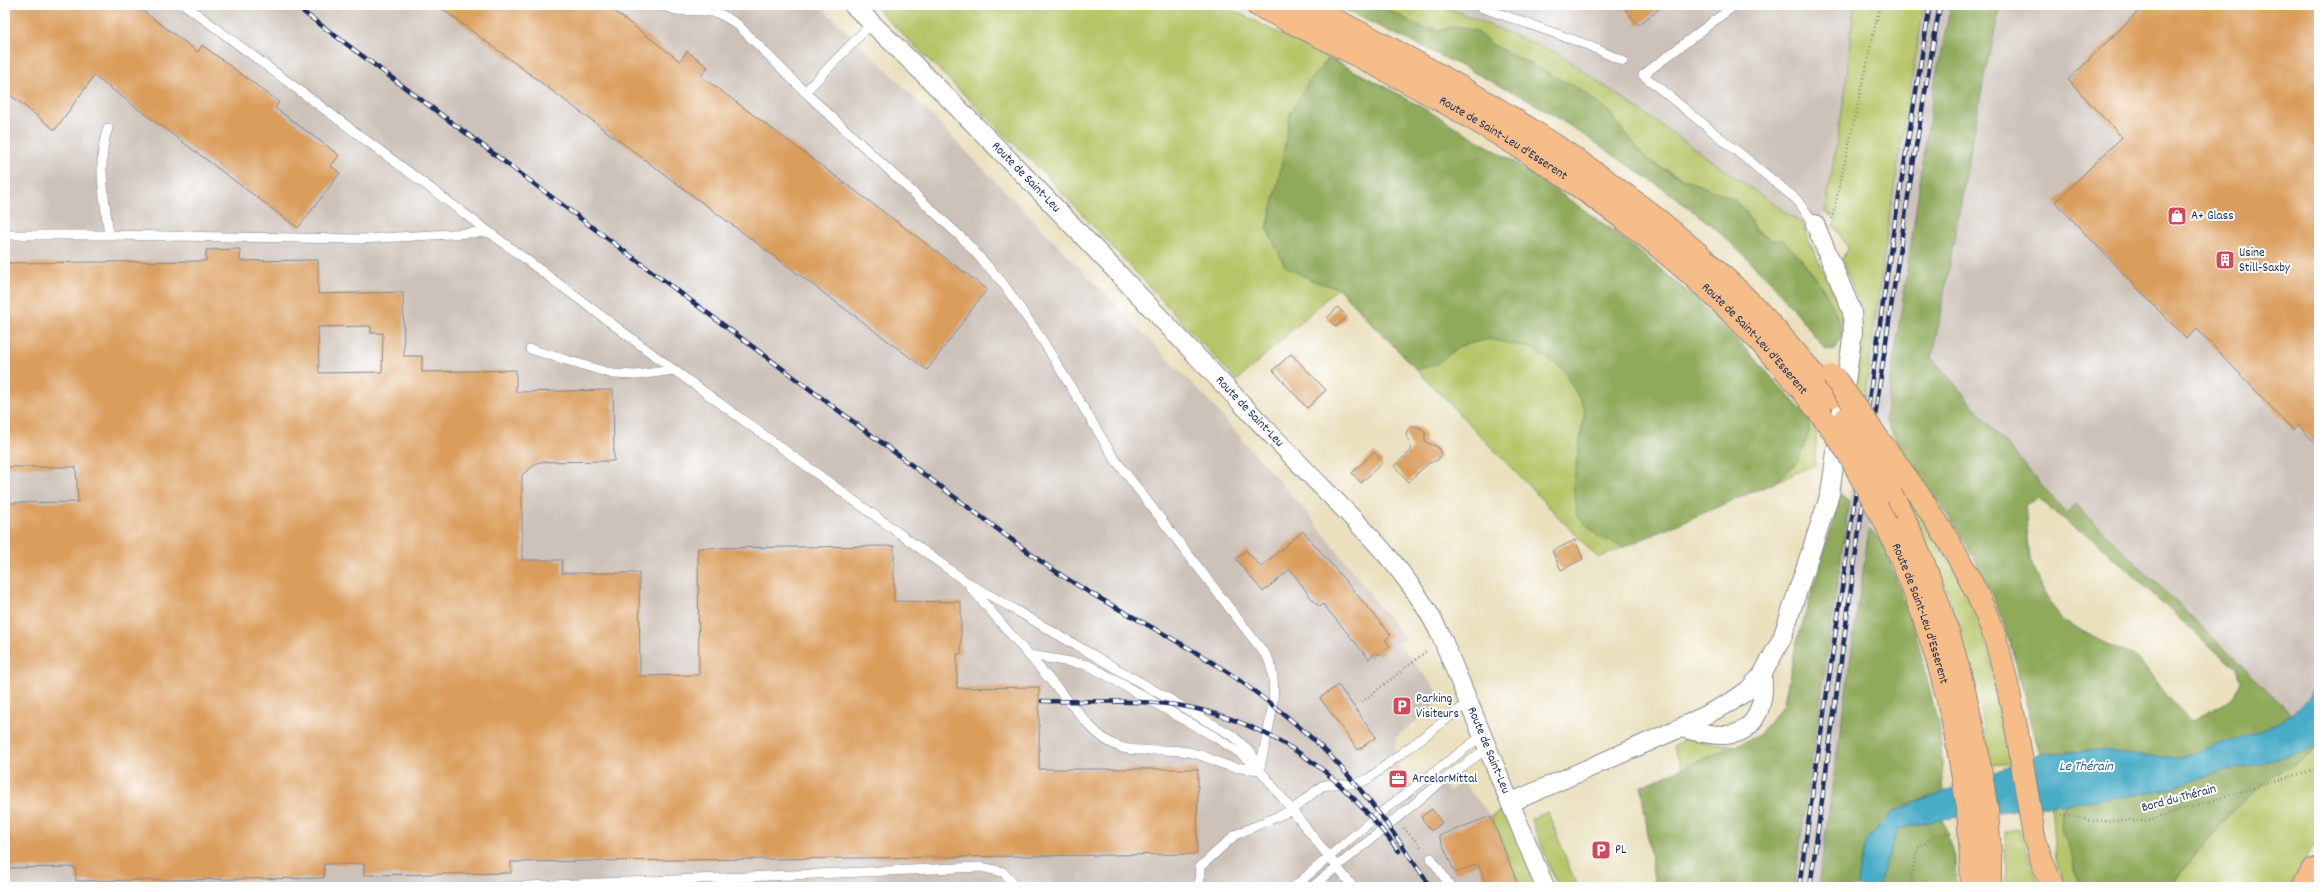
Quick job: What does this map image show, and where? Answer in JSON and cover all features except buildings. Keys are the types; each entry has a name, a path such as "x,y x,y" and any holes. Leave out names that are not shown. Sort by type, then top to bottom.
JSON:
{"main road":[{"name":"Route de Saint-Leu d'Esserent","path":"1257,5 1419,87 1531,153 1602,202 1650,238 1715,294 1773,356 1826,421 1847,450 1886,524 1926,619 1944,682 1967,743"},
{"name":"Route de Saint-Leu d'Esserent","path":"1304,5 1443,77 1569,156 1644,210 1692,249 1732,285 1767,321 1831,397 1865,446 1890,491 1923,560 1945,618 1962,680 1967,743"},
{"path":"1767,321 1810,352 1833,376 1914,488 1956,553 1986,613 2002,663 2018,732 2034,837 2042,862 2053,887"},
{"path":"1967,743 1984,792 1980,859 1972,887"},
{"path":"1980,859 1990,887"}],"street":[{"name":"Route de Saint-Leu","path":"853,5 950,99 1359,525 1421,600 1442,638 1512,802 1546,887"},
{"path":"1512,802 1680,728 1731,702 1748,690 1762,675 1782,638 1827,505 1852,339 1852,312 1818,230"},
{"path":"1680,728 1717,736 1727,735 1744,729 1757,716 1761,706 1764,686 1762,675"}],"lane":[{"path":"185,5 674,370 965,581 1233,736 1252,752 1260,770 1353,887"},
{"path":"662,5 677,10 704,8 737,24 806,92 963,239 1002,282 1043,341 1121,467 1262,649 1271,667 1274,688 1260,770"},
{"path":"1475,5 1585,44 1623,62"},
{"path":"1736,5 1643,75 1796,199 1818,230"},
{"path":"806,92 872,23"},
{"path":"108,128 102,146 102,169 109,235"},
{"path":"5,235 361,239 488,232"},
{"path":"530,349 613,374 636,375 674,370"},
{"path":"965,581 1089,725 1109,742 1125,749 1142,752 1174,750 1190,752 1228,766 1260,770"},
{"path":"1030,655 1088,665 1215,737 1260,770"},
{"path":"1199,887 1200,867 1234,835 1292,810 1322,786 1332,784 1356,784 1368,779 1469,702"},
{"path":"1312,887 1396,820 1486,741"},
{"path":"1294,887 1329,856 1486,741"},
{"path":"1431,858 1451,887"},
{"path":"504,887 708,883 981,867 1003,872 1016,887"}],"path":[{"path":"1818,230 1831,224 1880,5"},
{"path":"1362,702 1442,638"},
{"name":"Bord du Thérain","path":"2049,812 2094,821 2144,821 2319,768"},
{"path":"1396,820 1431,858"},
{"path":"1912,887 1912,876 1918,848 1935,836 1958,831"}],"shaded area":[{"path":"5,5 819,5 892,75 1207,399 1313,520 1404,638 1399,644 1444,699 1396,737 1394,760 1417,794 1439,777 1449,792 1462,781 1491,816 1519,887 5,887"},
{"path":"1441,5 1854,5 1845,93 1825,213 1804,225 1559,54"},
{"path":"1924,5 1951,5 1935,80 1818,887 1794,887 1890,211"},
{"path":"2001,5 2319,5 2319,678 2307,700 2292,714 2076,505 2067,514 1932,358 1985,73"}],"green space":[{"path":"873,5 1223,5 1390,89 1513,161 1608,227 1692,296 1817,427 1815,465 1598,558 1338,288 1237,381 1041,170"},
{"path":"1334,5 1375,5 1397,14 1422,28 1443,30 1456,26 1476,31 1491,44 1581,90 1609,112 1646,159 1670,173 1734,199 1746,212 1755,230 1770,240 1783,240 1793,250 1812,272 1828,297 1834,310 1843,337 1835,349 1826,350 1772,283 1715,228 1668,192 1529,100"},
{"path":"1375,5 1441,5 1559,54 1804,225 1807,237 1846,317 1843,337 1834,310 1820,284 1803,261 1783,240 1770,240 1755,230 1746,212 1646,159 1609,112 1539,69 1491,44 1476,31 1456,26 1443,30 1422,28 1397,14"},
{"path":"1854,5 1924,5 1890,211 1864,400 1854,385 1864,317 1842,259 1848,248 1834,226 1837,218 1825,213 1845,93"},
{"path":"1951,5 2001,5 1985,73 1932,358 2067,514 2076,505 2292,714 2275,724 2239,739 2180,757 2136,756 2103,750 2040,754 2009,640 1990,593 1958,531 1904,454 1885,421 1935,80","holes":["2038,498 2071,525 2092,538 2223,659 2237,668 2241,681 2235,695 2227,702 2191,721 2168,697 2153,675 2134,657 2062,621 2046,596 2030,559 2025,505"]},
{"path":"1329,58 1425,109 1518,165 1607,227 1691,295 1737,339 1809,418 1809,433 1798,461 1776,482 1624,547 1599,537 1577,516 1573,484 1585,409 1563,369 1530,348 1490,339 1460,346 1437,364 1417,370 1338,288 1313,281 1285,266 1267,229 1280,173 1290,114 1309,81"},
{"path":"1841,495 1849,502 1794,887 1655,887 1641,786 1758,736 1783,706 1796,645"},
{"path":"1914,500 1978,612 2017,763 1991,765 1970,663 1947,591 1908,504"},
{"path":"1869,529 1882,540 1916,633 1940,732 1944,793 1897,809 1884,819 1871,836 1862,855 1857,887 1818,887"},
{"path":"1684,739 1736,746 1683,768 1673,747"},
{"path":"2319,746 2300,761 2275,774 2234,809 2168,887 2082,887 2078,883 2074,862 2061,829 2062,810 2067,803 2163,791 2221,771 2263,763"},
{"path":"2319,748 2319,836 2290,887 2168,887 2234,809 2275,774 2300,761"},
{"path":"2067,803 2062,810 2078,883 2082,887 2066,887 2055,856 2051,805"},
{"path":"1507,809 1538,887 1519,887 1491,816"},
{"path":"1548,812 1577,887 1558,887 1531,819"},
{"path":"1943,819 1955,857 1956,887 1879,887 1879,882 1898,829"},
{"path":"2019,829 2040,887 2006,887 2005,831"}],"water":[{"name":"Le Thérain","path":"2319,678 2319,746 2263,763 2221,771 2163,791 1943,819 1898,829 1879,882 1879,887 1857,887 1858,874 1867,840 1893,812 2040,754 2103,750 2136,756 2180,757 2239,739 2275,724 2292,714 2307,700"}],"railway":[{"path":"294,5 1039,560 1088,591 1188,647 1236,678 1275,707 1301,728 1336,762 1386,823 1431,887"},
{"path":"1799,887 1892,240 1930,5"},
{"path":"1810,887 1887,335 1921,115 1940,5"},
{"path":"1042,701 1168,704 1215,714 1238,722 1283,743 1323,770 1356,801 1399,851"}],"place":[{"name":"A+ Glass","path":"2177,216"},
{"name":"Usine Still-Saxby","path":"2225,260"},
{"name":"Parking Visiteurs","path":"1402,706"},
{"name":"ArcelorMittal","path":"1398,779"},
{"name":"PL","path":"1601,850"}]}
